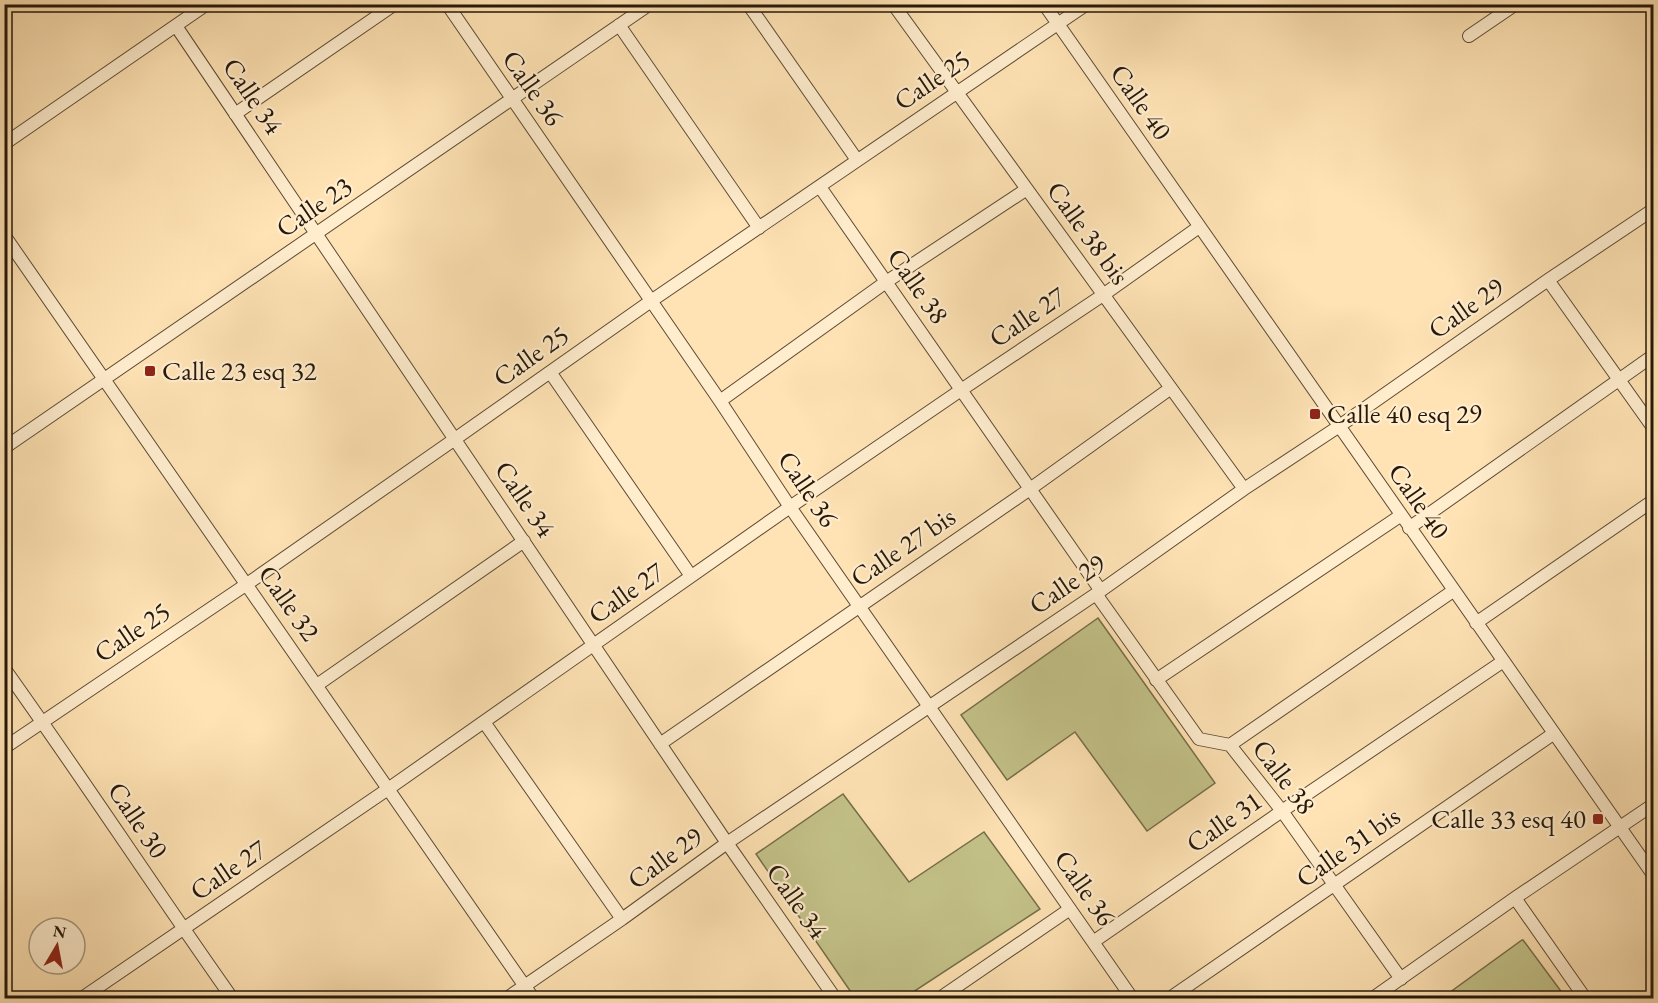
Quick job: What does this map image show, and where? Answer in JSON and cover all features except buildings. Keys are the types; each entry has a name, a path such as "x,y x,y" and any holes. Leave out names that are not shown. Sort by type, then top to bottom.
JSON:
{"street":[{"path":"4,144 207,4"},
{"path":"235,114 395,4"},
{"name":"Calle 36","path":"447,4 720,401 790,507 1132,999"},
{"name":"Calle 23","path":"4,448 650,4"},
{"path":"748,4 857,160"},
{"name":"Calle 38 bis","path":"893,4 1244,489"},
{"name":"Calle 40","path":"1044,4 1653,876"},
{"name":"Calle 25","path":"4,748 455,440 651,301 1087,4"},
{"path":"1469,36 1516,4"},
{"path":"1649,4 1653,10"},
{"name":"Calle 34","path":"176,26 727,843 835,999"},
{"path":"619,26 759,228"},
{"name":"Calle 38","path":"820,187 1030,489 1156,680 1199,739 1230,745 1282,811 1401,979"},
{"path":"720,401 886,282 1027,189"},
{"name":"Calle 29","path":"507,999 727,843 1098,592 1653,208"},
{"name":"Calle 27","path":"82,999 388,789 790,507 1103,295 1199,227"},
{"name":"Calle 32","path":"4,234 533,999"},
{"path":"1548,280 1653,429"},
{"path":"1408,528 1653,355"},
{"path":"550,372 691,576"},
{"name":"Calle 27 bis","path":"660,744 1030,489 1172,388"},
{"path":"1476,623 1653,500"},
{"path":"1156,680 1400,516"},
{"path":"316,686 524,541"},
{"path":"1230,745 1453,591"},
{"name":"Calle 31","path":"1093,942 1502,662"},
{"name":"Calle 30","path":"4,668 43,721 232,999"},
{"path":"484,722 622,919"},
{"name":"Calle 31 bis","path":"1170,999 1553,734"},
{"path":"1373,999 1653,804"},
{"path":"1515,898 1585,999"},
{"path":"940,999 1070,909"}],"shaded area":[{"path":"1098,618 1215,783 1147,831 1075,732 1007,780 961,715"},
{"path":"843,794 909,882 984,832 1040,909 904,998 855,998 756,854"},
{"path":"1522,940 1566,998 1442,998"}],"place":[{"name":"Calle 23 esq 32","path":"150,371"},
{"name":"Calle 40 esq 29","path":"1315,414"},
{"name":"Calle 33 esq 40","path":"1598,819"}]}
